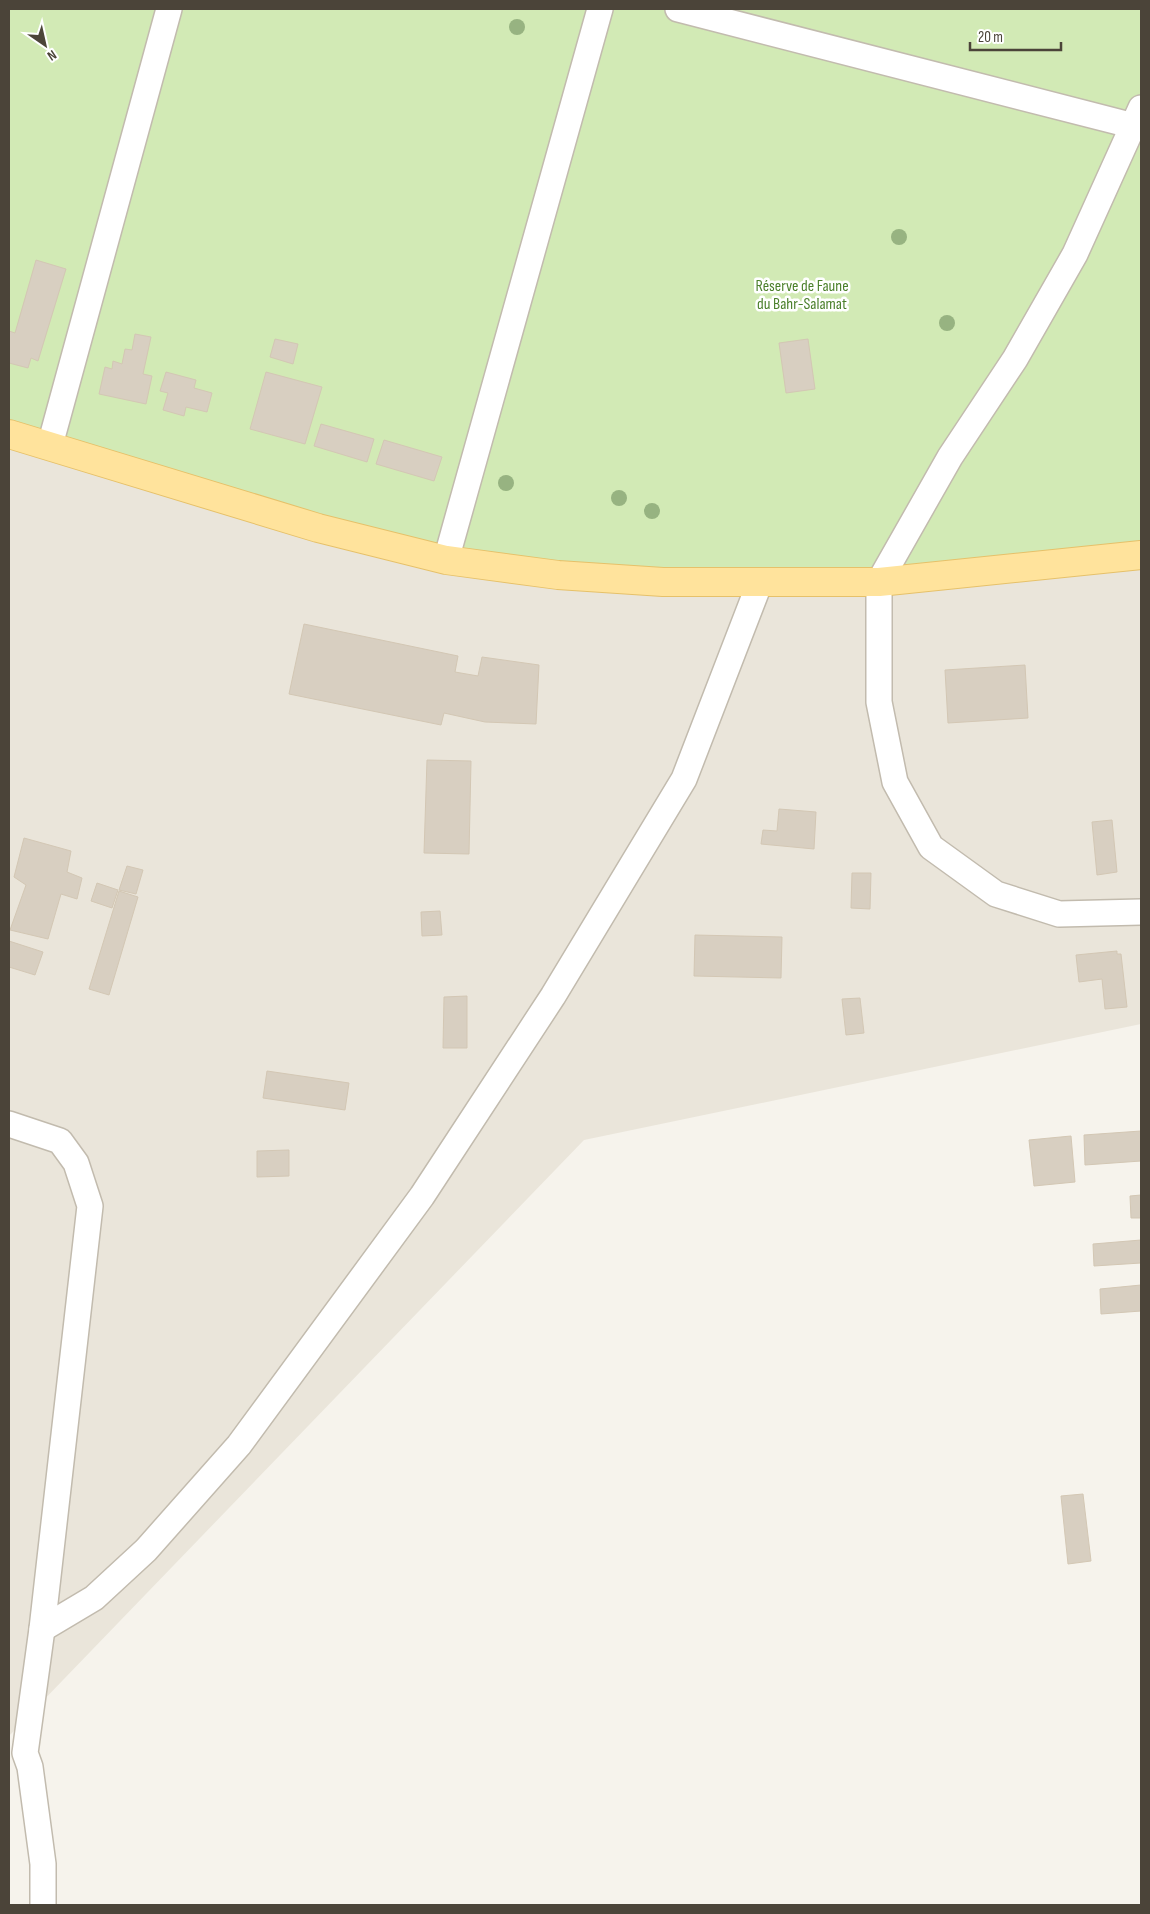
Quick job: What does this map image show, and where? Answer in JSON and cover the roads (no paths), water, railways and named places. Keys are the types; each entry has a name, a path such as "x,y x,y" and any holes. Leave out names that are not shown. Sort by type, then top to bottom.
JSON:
{"main road":[{"path":"9,434 318,528 446,560 558,575 663,582 879,582 1141,556"}],"street":[{"path":"50,445 169,9"},
{"path":"446,560 600,9"},
{"path":"678,9 1138,117 1075,254 1025,343 950,457 879,582 879,702 895,782 931,847 996,894 1059,914 1141,912"},
{"path":"42,1629 94,1598 146,1550 239,1445 422,1196 553,996 684,779 760,582"},
{"path":"9,1124 60,1141 76,1163 90,1206 42,1629 17,1748 30,1767 43,1864 43,1905"}],"park label":[{"name":"Réserve de Faune du Bahr-Salamat","path":"802,295"}]}
